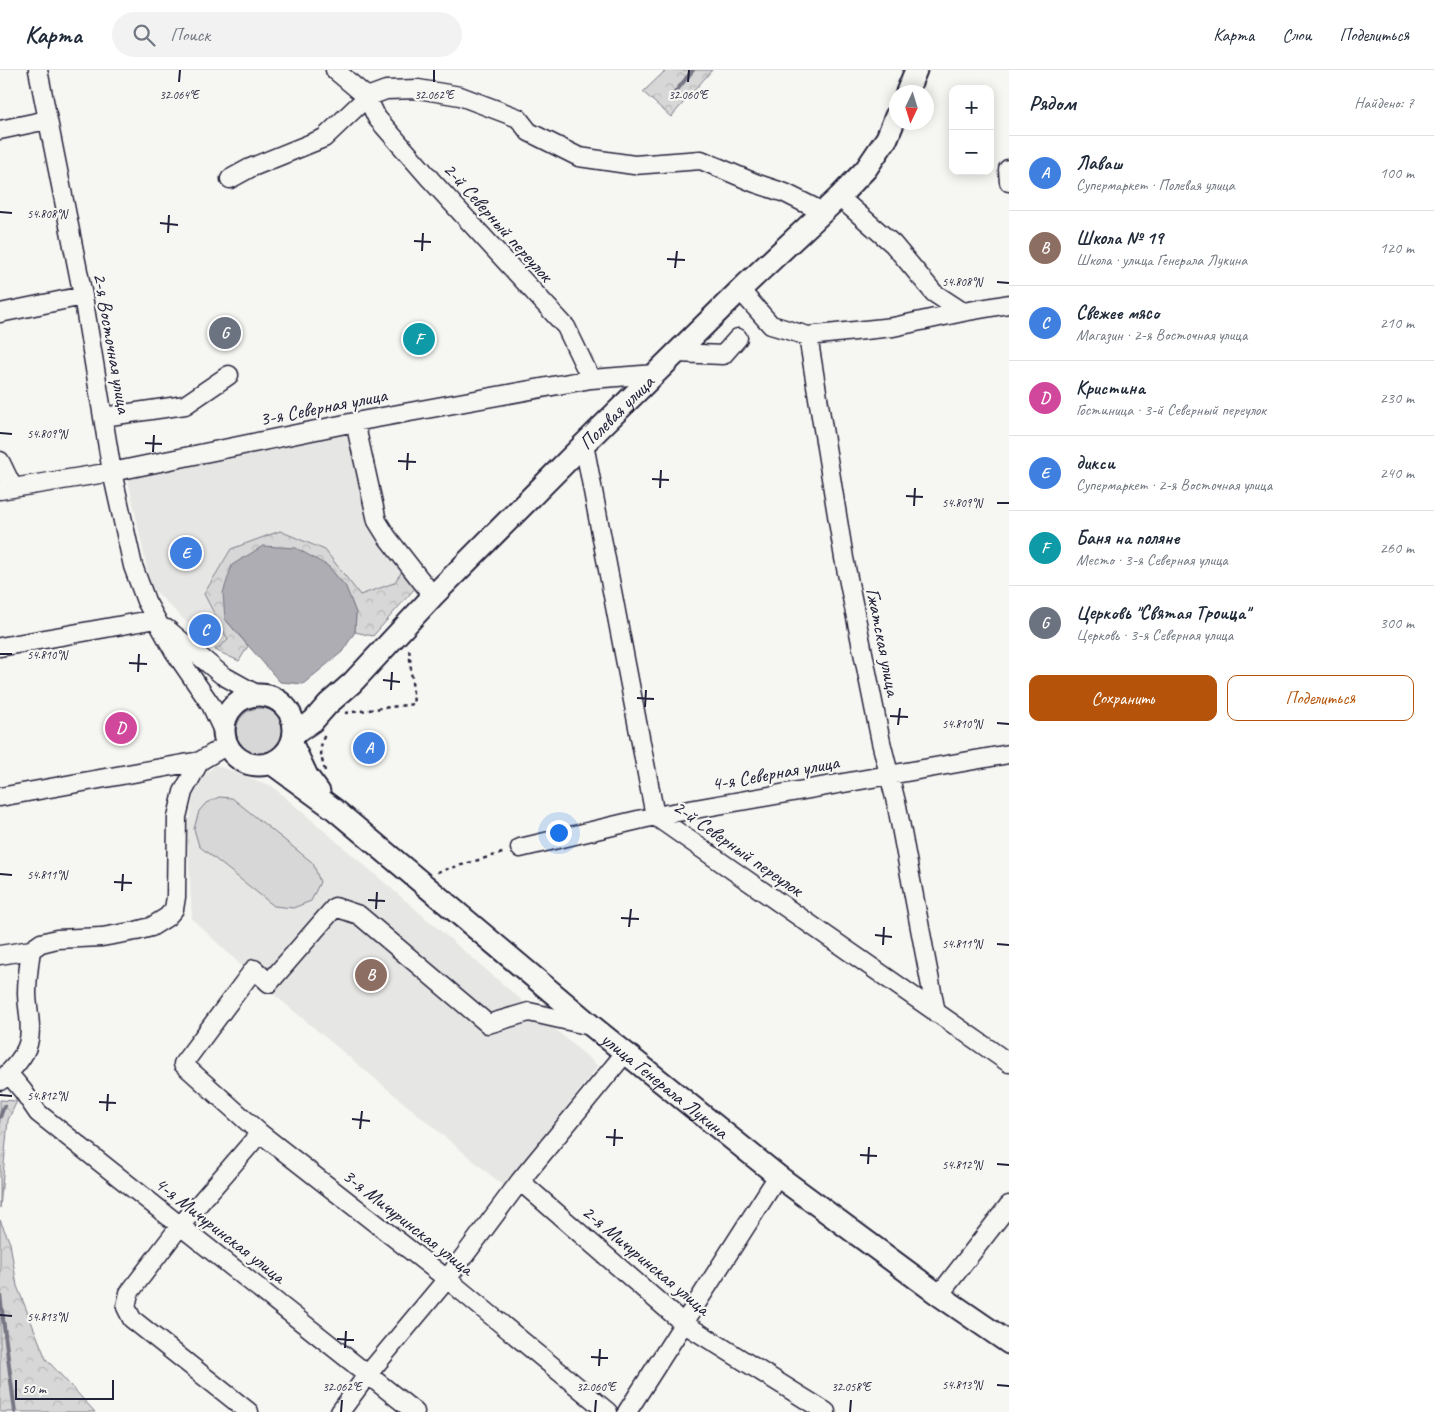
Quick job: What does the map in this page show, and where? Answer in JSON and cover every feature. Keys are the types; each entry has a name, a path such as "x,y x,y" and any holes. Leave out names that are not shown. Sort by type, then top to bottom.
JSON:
{"main road":[{"path":"910,85 916,70"},
{"name":"Полевая улица","path":"293,739 313,721 332,709 352,683 433,596 740,290 839,197 866,169 890,130"},
{"path":"258,695 274,698 287,708 293,721 293,739 284,756 271,763 254,765 238,758 226,739 225,722 229,712 237,703 247,697 258,695"},
{"path":"287,708 332,709"},
{"name":"улица Генерала Лукина","path":"293,739 311,782 334,809"},
{"name":"улица Генерала Лукина","path":"271,763 334,809 592,1026 778,1176 939,1295 1009,1343"}],"street":[{"name":"2-я Восточная улица","path":"38,70 83,296 112,472 133,566 146,601 174,651 211,705 226,739"},
{"path":"335,70 367,97"},
{"path":"230,179 324,138 367,97 386,90 410,89 460,96 518,118 528,132 579,157 634,165 700,160 754,183 786,193 823,212"},
{"name":"2-й Северный переулок","path":"367,97 377,118 566,327 591,379"},
{"path":"0,130 48,120"},
{"path":"839,197 893,244 934,294 963,312"},
{"path":"740,290 771,325 808,336 893,327 1009,304"},
{"path":"0,313 83,296"},
{"name":"Гжатская улица","path":"808,336 844,558 881,742 897,806 936,1014"},
{"path":"677,353 723,355 738,338"},
{"name":"3-я Северная улица","path":"7,489 112,472 355,422 591,379 655,374"},
{"path":"103,417 185,405 229,375"},
{"path":"355,422 377,521 387,537 433,596"},
{"name":"2-й Северный переулок","path":"584,444 655,816 936,1014 1009,1063"},
{"path":"0,461 7,489"},
{"name":"2-я Восточная улица","path":"156,619 222,675 258,695"},
{"path":"0,647 156,619"},
{"path":"0,955 32,950 41,943 58,939 102,937 136,931 160,922 174,910 176,897 177,817 183,792 200,761 226,739"},
{"name":"4-я Северная улица","path":"520,848 655,816 1009,754"},
{"path":"0,796 200,761"},
{"name":"3-я Мичуринская улица","path":"592,1026 529,1012 488,1024 359,915 335,908 269,983 254,969 183,1064 260,1133 447,1279 608,1412"},
{"path":"4,1077 18,1062 28,1044 30,1028 27,994 32,950"},
{"path":"340,1412 368,1374 447,1279 520,1180 626,1052"},
{"name":"4-я Мичуринская улица","path":"4,1077 23,1091 38,1113 415,1412"},
{"path":"249,1412 132,1319 126,1306 129,1293 180,1226 260,1133"},
{"path":"627,1412 778,1176"},
{"name":"2-я Мичуринская улица","path":"520,1180 683,1323 826,1412"},
{"path":"939,1295 1009,1205"}],"path":[{"path":"332,709 414,704 408,638"},
{"path":"436,872 520,848"}],"shaded area":[{"path":"352,432 368,527 403,570 394,583 360,596 325,550 280,532 231,549 204,594 228,640 215,650 151,587 128,480 151,473"},
{"path":"263,546 296,548 328,566 346,587 356,613 355,632 342,652 303,684 280,682 225,619 223,593 232,565"},
{"path":"215,765 272,786 598,1066 505,1187 259,982 192,919 187,829 196,784"}],"green space":[{"path":"666,70 712,70 671,117 643,92"},
{"path":"280,531 325,550 360,595 394,583 403,570 416,587 373,636 355,632 356,613 346,588 328,566 225,619 248,646 239,661 215,650 228,640 204,594 231,549"},
{"path":"255,708 265,708 277,715 284,727 284,737 277,749 265,756 255,756 247,752 240,745 236,737 236,727 240,719 247,712"},
{"path":"219,797 232,798 313,863 320,882 311,901 293,908 274,906 199,846 194,829 199,811 206,803"},
{"path":"0,1100 17,1101 8,1120 0,1208"},
{"path":"0,1220 10,1243 17,1286 46,1359 95,1412 0,1412"}],"waterway":[{"path":"673,95 693,70"},
{"path":"0,1117 4,1106"},
{"path":"0,1295 15,1412"}],"place":[{"name":"Церковь \"Святая Троица\"","path":"225,333"},
{"name":"Баня на поляне","path":"419,339"},
{"name":"дикси","path":"186,553"},
{"name":"Свежее мясо","path":"205,630"},
{"name":"Кристина","path":"121,728"},
{"name":"Лаваш","path":"369,748"},
{"name":"Школа № 19","path":"371,975"}]}
